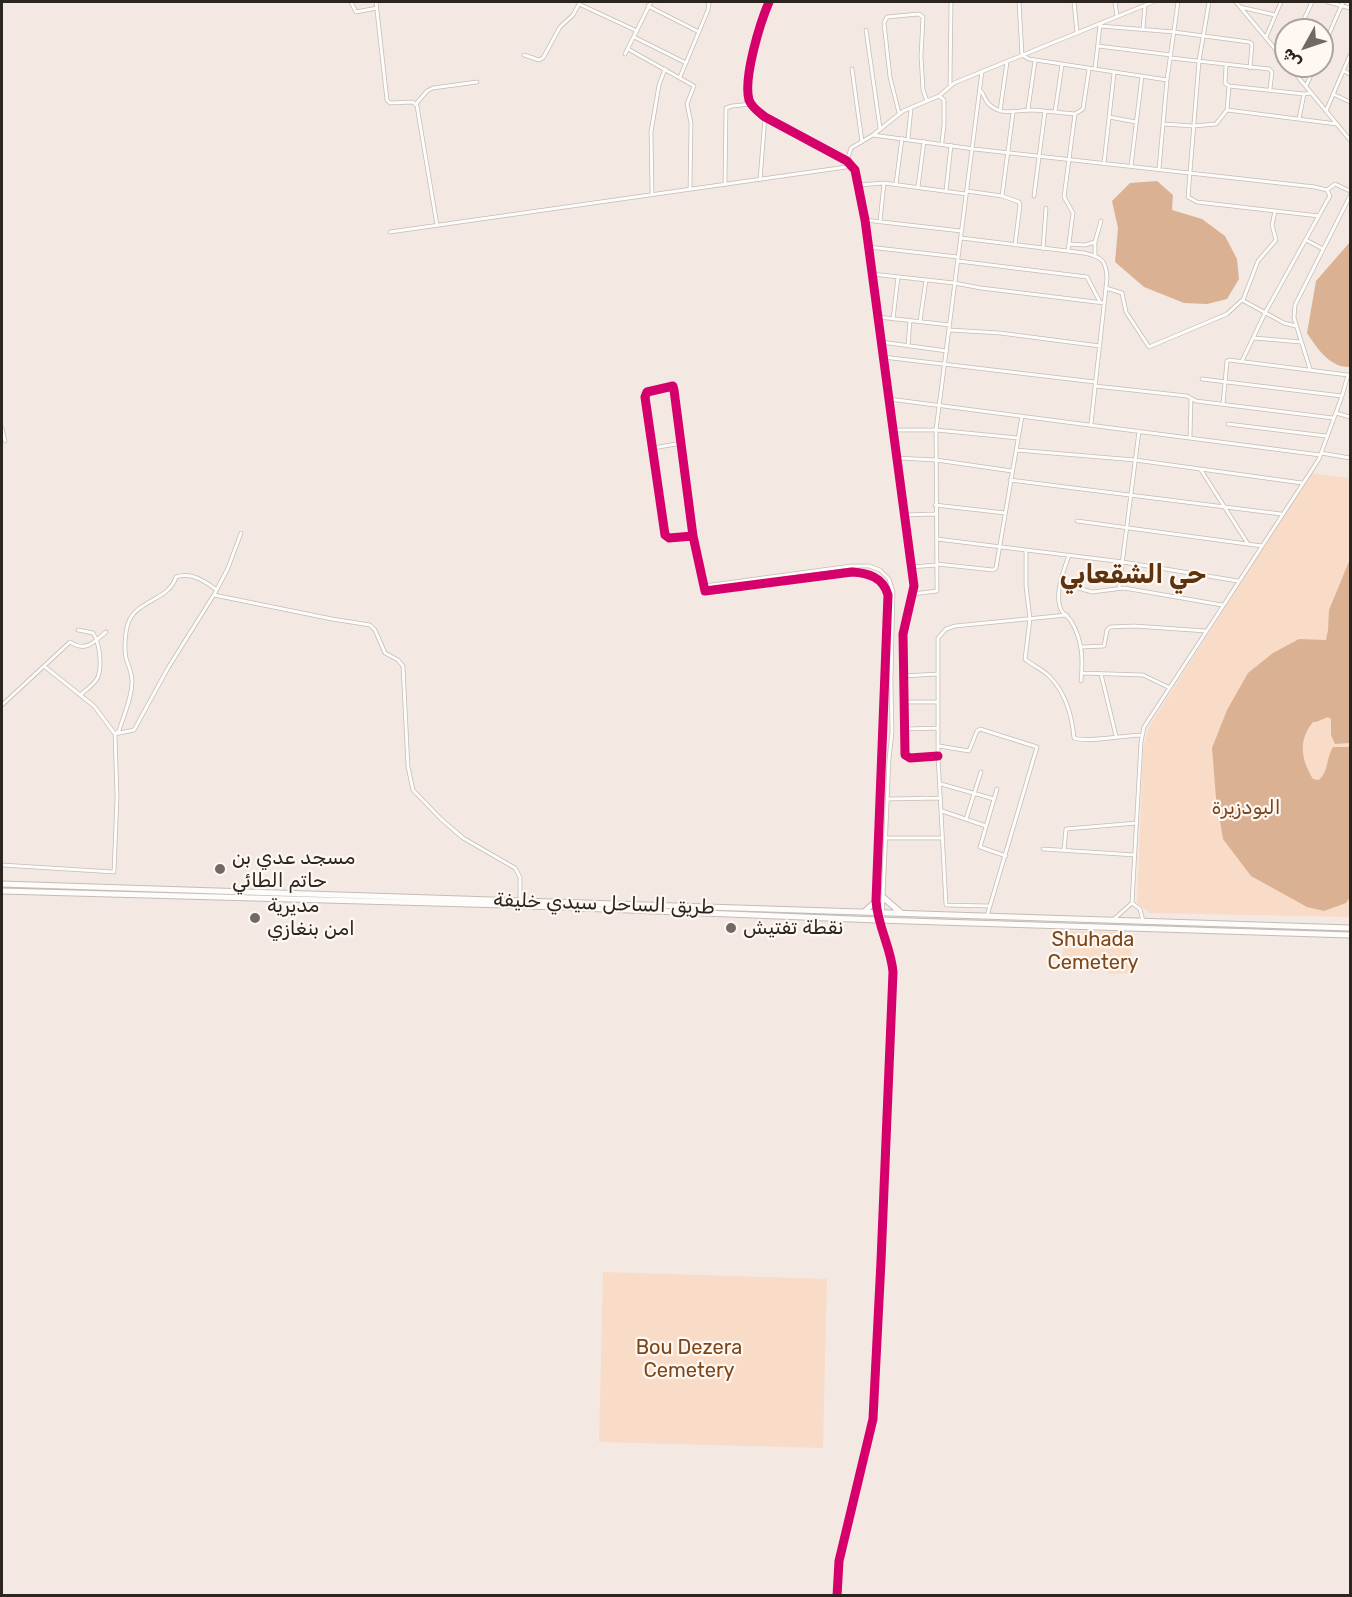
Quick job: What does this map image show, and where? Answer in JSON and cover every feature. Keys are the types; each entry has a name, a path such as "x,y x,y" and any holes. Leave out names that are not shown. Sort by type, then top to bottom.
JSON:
{"highway":[{"name":"طريق الساحل سيدي خليفة","path":"2,884 1350,928"},
{"path":"2,891 505,905 880,922 1350,934"},
{"path":"884,898 902,913"},
{"path":"863,912 876,902"}],"street":[{"path":"351,2 357,12 377,8"},
{"path":"376,2 387,100 390,103 413,102 416,104"},
{"path":"625,54 651,2"},
{"path":"680,77 710,5 709,2"},
{"path":"769,2 759,26 750,75 748,91 752,104 765,117 847,161 853,166 859,185 914,586 903,634 905,755 907,757 938,756"},
{"path":"950,86 951,2"},
{"path":"1019,2 1022,55"},
{"path":"1074,2 1077,33"},
{"path":"1115,2 1117,16"},
{"path":"847,161 851,148 873,135 899,113 939,96 950,86 1143,4 1153,2"},
{"path":"1159,169 1167,80 1178,2"},
{"path":"1209,2 1198,61 1188,197 1191,200 1319,216"},
{"path":"1236,2 1274,47"},
{"path":"1266,37 1281,2"},
{"path":"1304,18 1311,2"},
{"path":"1328,2 1342,3 1350,8"},
{"path":"1334,22 1342,3"},
{"path":"524,55 539,60 543,58 560,27 573,15 579,4 637,31"},
{"path":"1143,4 1143,29"},
{"path":"648,6 699,32"},
{"path":"1240,6 1275,15"},
{"path":"899,113 889,68 884,23 887,17 919,14 923,17 921,56 923,90 927,100"},
{"path":"1100,24 1251,43 1250,68"},
{"path":"1095,70 1100,24"},
{"path":"866,30 880,128"},
{"path":"634,37 686,63"},
{"path":"1098,46 1271,71 1270,90"},
{"path":"628,49 694,86 687,105 691,123 690,189"},
{"path":"1022,55 1035,61 1167,80"},
{"path":"1326,111 1350,55"},
{"path":"1028,110 1035,61"},
{"path":"1000,111 1006,62"},
{"path":"1055,112 1062,65"},
{"path":"1226,65 1225,83 1229,86 1311,93"},
{"path":"652,195 651,132 659,85 665,69"},
{"path":"852,69 862,142"},
{"path":"980,90 988,104 1000,111 1013,113 1028,110 1075,114 1083,109 1089,69"},
{"path":"913,594 936,592 936,430 966,192 974,148 982,71"},
{"path":"1344,71 1350,74"},
{"path":"663,76 672,72"},
{"path":"1104,163 1114,73"},
{"path":"1131,166 1142,76"},
{"path":"1299,78 1350,140"},
{"path":"1306,86 1310,78"},
{"path":"416,104 428,90 433,88 477,82"},
{"path":"1164,124 1193,126 1216,124 1227,110 1229,86"},
{"path":"1299,119 1304,94"},
{"path":"1333,94 1350,102"},
{"path":"939,96 944,100 942,143"},
{"path":"416,104 437,225"},
{"path":"725,185 726,108 752,104"},
{"path":"908,139 911,107"},
{"path":"1227,110 1337,124"},
{"path":"1034,196 1045,111"},
{"path":"1002,196 1013,113"},
{"path":"1068,251 1073,213 1064,197 1075,114"},
{"path":"760,180 765,117"},
{"path":"1109,117 1136,122"},
{"path":"873,135 1327,190 1330,196 1265,313 1242,361"},
{"path":"896,184 902,138"},
{"path":"918,187 924,141"},
{"path":"946,191 951,145"},
{"path":"390,232 853,166"},
{"path":"880,221 884,183"},
{"path":"859,185 896,184 1016,199 1020,205 1015,245"},
{"path":"1327,190 1335,184 1350,191"},
{"path":"1310,369 1294,318 1295,305 1350,196"},
{"path":"1042,249 1046,208"},
{"path":"1106,288 1122,294 1126,312 1149,347 1227,314 1243,300 1257,261 1276,240 1272,225 1275,211"},
{"path":"864,220 962,231"},
{"path":"1095,255 1095,242 1101,221"},
{"path":"961,237 1095,255 1103,261 1106,267 1106,288 1102,303 1100,346 1091,424"},
{"path":"1306,240 1323,249"},
{"path":"1069,244 1085,245 1095,242"},
{"path":"868,247 1087,277 1102,303"},
{"path":"872,274 1102,303"},
{"path":"893,319 898,276"},
{"path":"921,321 926,280"},
{"path":"1243,300 1265,313 1296,326"},
{"path":"878,317 1100,346"},
{"path":"908,346 910,320"},
{"path":"1254,338 1301,342"},
{"path":"881,342 947,351"},
{"path":"883,357 1187,396 1191,399 1223,404 1334,418"},
{"path":"1111,921 1132,903 1142,735 1146,722 1320,454 1349,376 1310,369 1227,361 1223,404"},
{"path":"1202,379 1342,396"},
{"path":"693,536 669,538 665,536 645,394 673,386 693,536 705,591 852,572 865,573 877,578 887,591 885,707 876,902 880,912"},
{"path":"889,399 1350,458"},
{"path":"1190,437 1191,399"},
{"path":"1336,413 1350,417"},
{"path":"911,567 936,565 993,570 996,568 1022,416"},
{"path":"1228,424 1326,436"},
{"path":"2,428 5,441"},
{"path":"893,430 936,430 1018,438"},
{"path":"1119,588 1139,430"},
{"path":"653,448 682,444"},
{"path":"1016,450 1135,460 1302,483"},
{"path":"897,458 936,460 1012,471"},
{"path":"1202,470 1248,544"},
{"path":"1010,480 1281,514"},
{"path":"935,505 1005,513"},
{"path":"904,515 935,514"},
{"path":"1077,521 1262,546"},
{"path":"115,734 128,732 136,727 168,668 217,590 241,533"},
{"path":"936,539 1123,562 1238,580"},
{"path":"1026,550 1026,586 1030,619 1025,659 1049,676 1061,692 1070,712 1074,738 1096,740 1116,736 1142,735"},
{"path":"1069,555 1061,583 1060,608 1078,634 1082,647 1081,681"},
{"path":"704,586 851,566 869,566 887,575 893,597 892,732 885,838 884,898 880,912 880,922 892,959 893,972 882,1261 873,1409 839,1561 837,1596"},
{"path":"851,566 852,572"},
{"path":"115,734 119,730 129,701 132,679 126,655 126,639 129,621 135,612 163,594 176,577 184,574 198,578 217,590"},
{"path":"1061,583 1092,592 1119,588 1222,605"},
{"path":"214,595 332,619 365,623 373,627 385,653 398,660 403,666 408,767 413,790 463,838 515,868 520,876 520,900"},
{"path":"946,915 938,756 938,638 946,629 1067,615"},
{"path":"1082,647 1104,646 1107,630 1110,627 1134,626 1206,631"},
{"path":"78,630 93,633 100,660 98,677 80,695"},
{"path":"2,705 70,642 74,645 89,646 106,632"},
{"path":"2,865 114,873 117,797 115,734 94,706 44,666"},
{"path":"1082,673 1143,675 1168,687"},
{"path":"904,676 938,674"},
{"path":"1101,674 1116,736"},
{"path":"905,702 938,702"},
{"path":"885,707 891,706"},
{"path":"906,729 938,728"},
{"path":"939,746 969,751 980,729 1037,747 1006,856 986,916"},
{"path":"883,748 890,749"},
{"path":"966,819 981,772"},
{"path":"940,784 994,799"},
{"path":"997,789 980,845 981,849 1006,856"},
{"path":"888,800 941,798"},
{"path":"941,811 986,826"},
{"path":"1064,850 1066,829 1137,823"},
{"path":"885,838 943,838"},
{"path":"1043,849 1135,855"},
{"path":"1132,903 1140,909 1143,921"},
{"path":"946,905 990,906"}],"green space":[{"name":"البودزيرة","path":"1311,473 1350,478 1350,917 1150,913 1137,903 1143,750 1148,728"},
{"name":"Shuhada Cemetery","path":"1067,931 1125,932 1130,936 1133,970 1131,973 1109,974 1107,970 1091,972 1061,962"},
{"name":"Bou Dezera Cemetery","path":"603,1272 827,1279 823,1448 599,1442"}],"shaded area":[{"path":"1157,181 1173,195 1172,210 1202,219 1225,236 1237,259 1239,279 1227,299 1207,304 1184,303 1144,287 1115,262 1118,228 1112,201 1130,183"},
{"path":"1350,242 1350,367 1330,361 1307,333 1316,281"},
{"path":"1350,559 1350,743 1335,744 1331,735 1331,719 1328,717 1313,722 1303,743 1306,764 1313,779 1319,780 1324,773 1333,747 1350,747 1350,897 1346,903 1324,911 1307,907 1251,876 1223,839 1216,798 1212,748 1227,710 1248,673 1273,653 1299,639 1326,640 1329,610"}],"cycle path":[{"path":"769,2 750,65 748,78 750,103 765,117 847,161 855,170 865,220 914,586 903,634 905,755 910,758 938,756"},
{"path":"693,536 669,538 665,535 645,397 647,392 673,386 693,536 705,591 852,572 864,573 879,580 888,595 876,901 893,972 873,1419 839,1561 837,1596"}],"place":[{"name":"مسجد عدي بن حاتم الطائي","path":"220,869"},
{"name":"مديرية امن بنغازي","path":"255,918"},
{"name":"نقطة تفتيش","path":"731,928"}],"district":[{"name":"حي الشقعابي","path":"1133,575"}]}
